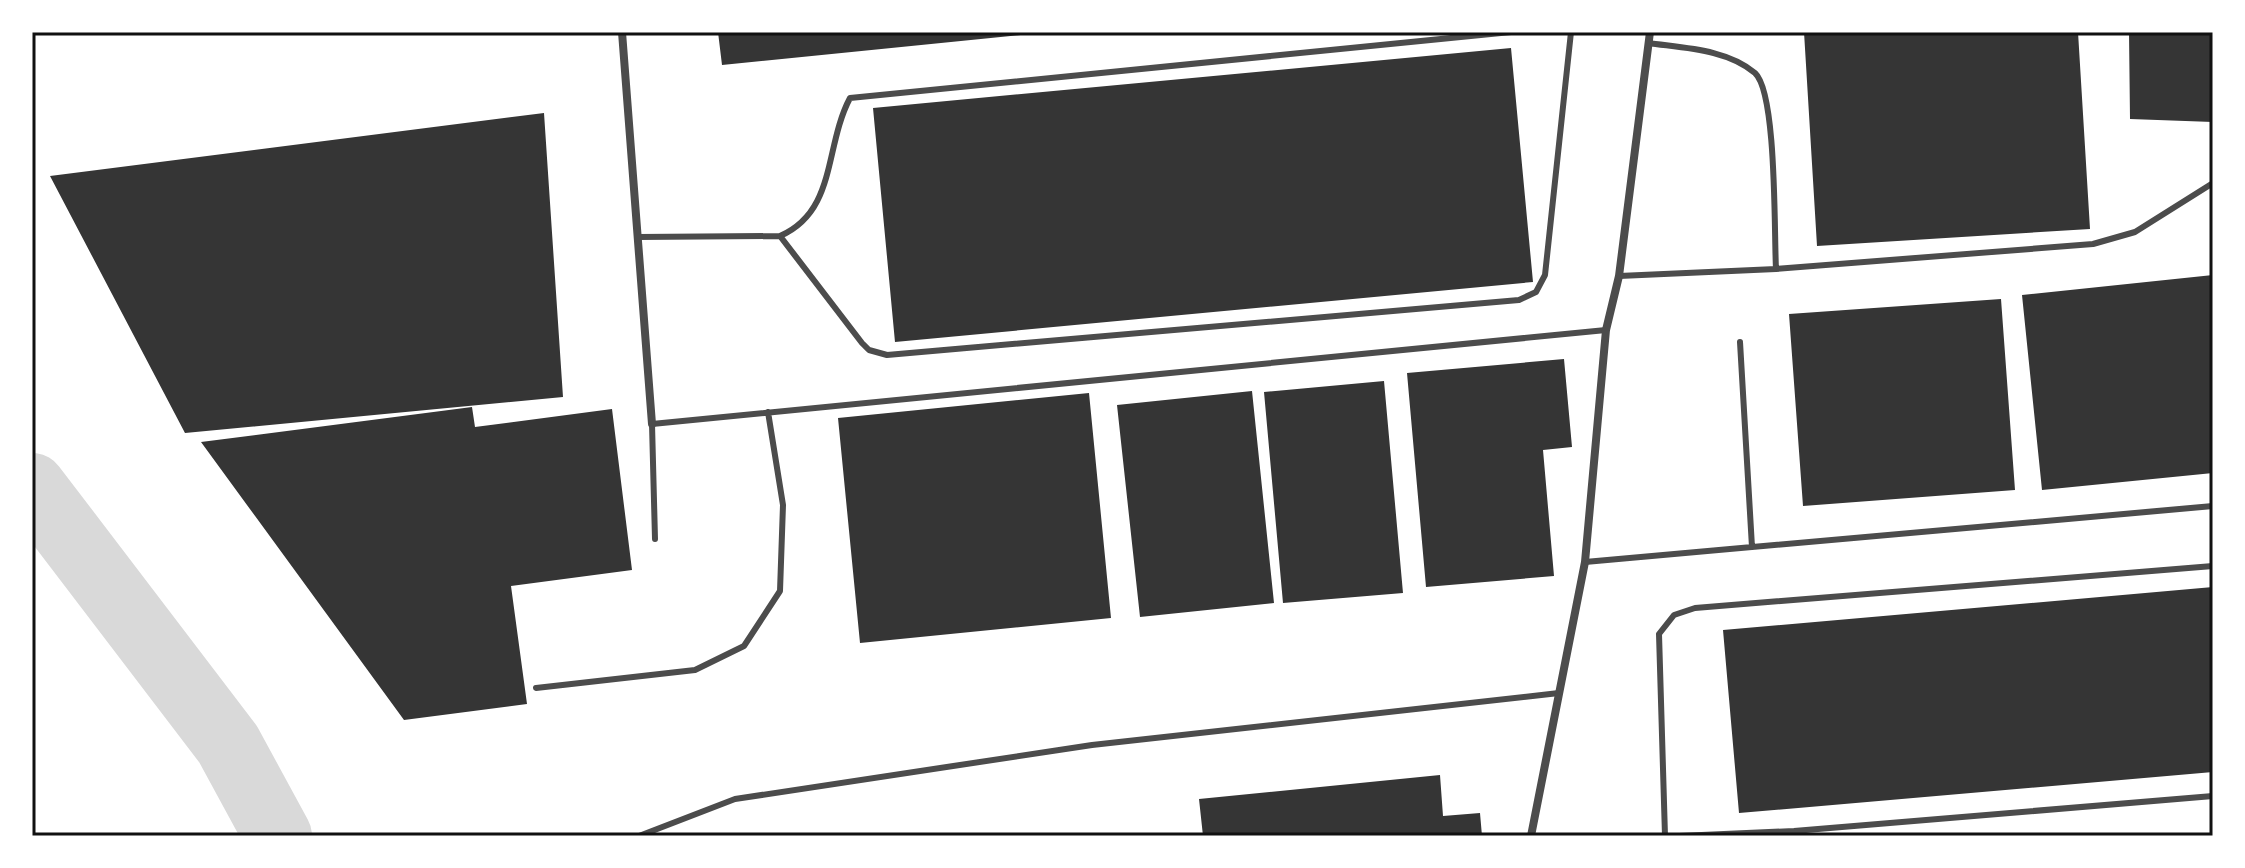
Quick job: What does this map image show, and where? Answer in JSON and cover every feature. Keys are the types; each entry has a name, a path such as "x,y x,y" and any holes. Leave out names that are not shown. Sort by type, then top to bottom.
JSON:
{"street":[{"path":"622,32 652,424"},
{"path":"1531,836 1585,562 1606,330 1619,276 1650,32"}],"lane":[{"path":"638,237 780,236 794,230 820,202 839,118 850,98 1511,32"},
{"path":"780,236 862,343 869,350 887,355 1519,300 1536,292 1545,275 1571,32"},
{"path":"1648,43 1703,51 1735,61 1757,75 1769,109 1776,269"},
{"path":"1619,276 1776,269 2093,244 2135,232 2213,183"},
{"path":"655,539 652,424 1606,330"},
{"path":"1740,342 1752,547"},
{"path":"536,688 695,670 744,646 780,591 783,505 768,412"},
{"path":"1585,562 2213,506"},
{"path":"1665,836 1659,634 1674,615 1695,608 2213,566"},
{"path":"639,836 735,799 1092,745 1559,693"},
{"path":"1679,836 1794,831 2213,796"}],"building":[{"path":"718,32 1030,32 1030,34 722,65"},
{"path":"1804,32 2078,32 2090,229 1817,246"},
{"path":"2129,32 2213,32 2213,122 2130,119"},
{"path":"1511,48 1533,282 895,342 873,108"},
{"path":"544,113 563,397 185,433 50,176"},
{"path":"2213,275 2213,473 2042,490 2022,295"},
{"path":"2001,299 2015,490 1803,506 1789,314"},
{"path":"1564,359 1572,447 1543,450 1554,576 1426,587 1407,373"},
{"path":"1384,381 1403,593 1283,603 1264,392"},
{"path":"1252,391 1274,603 1140,617 1117,405"},
{"path":"1089,393 1111,618 860,643 838,418"},
{"path":"472,407 475,427 612,409 632,570 511,586 527,704 404,720 201,442"},
{"path":"2213,587 2213,772 1739,813 1723,630"},
{"path":"1440,775 1443,816 1480,813 1482,836 1203,836 1199,799"}],"waterway":[{"path":"32,487 228,744 278,836"}]}
